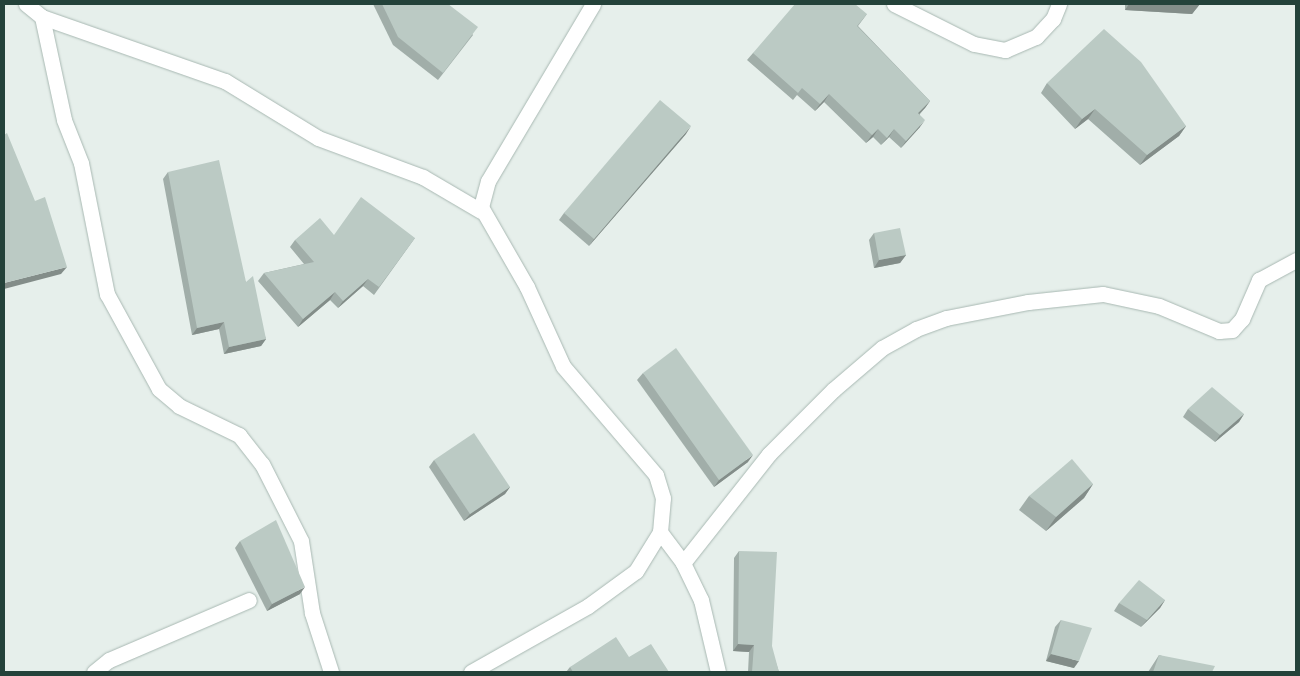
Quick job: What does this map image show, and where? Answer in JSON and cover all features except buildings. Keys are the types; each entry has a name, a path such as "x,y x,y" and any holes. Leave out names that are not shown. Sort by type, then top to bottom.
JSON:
{"street":[{"path":"26,4 42,17 204,72 318,138 423,177 481,211 527,287 563,366 656,475 663,498 660,532 636,572 588,606 471,672"},
{"path":"481,211 481,195 488,181 593,4"},
{"path":"894,4 974,44 1005,50 1036,37 1053,19 1059,4"},
{"path":"42,17 64,120 81,163 107,294 168,399 239,435 262,464 301,540 312,612 331,672"},
{"path":"683,563 769,454 826,396 882,348 916,329 946,318 1028,302 1102,294 1159,306 1219,332 1232,330 1242,319 1258,280 1296,260"},
{"path":"660,532 683,563 701,600 718,672"},
{"path":"94,672 109,660 249,600"}]}
